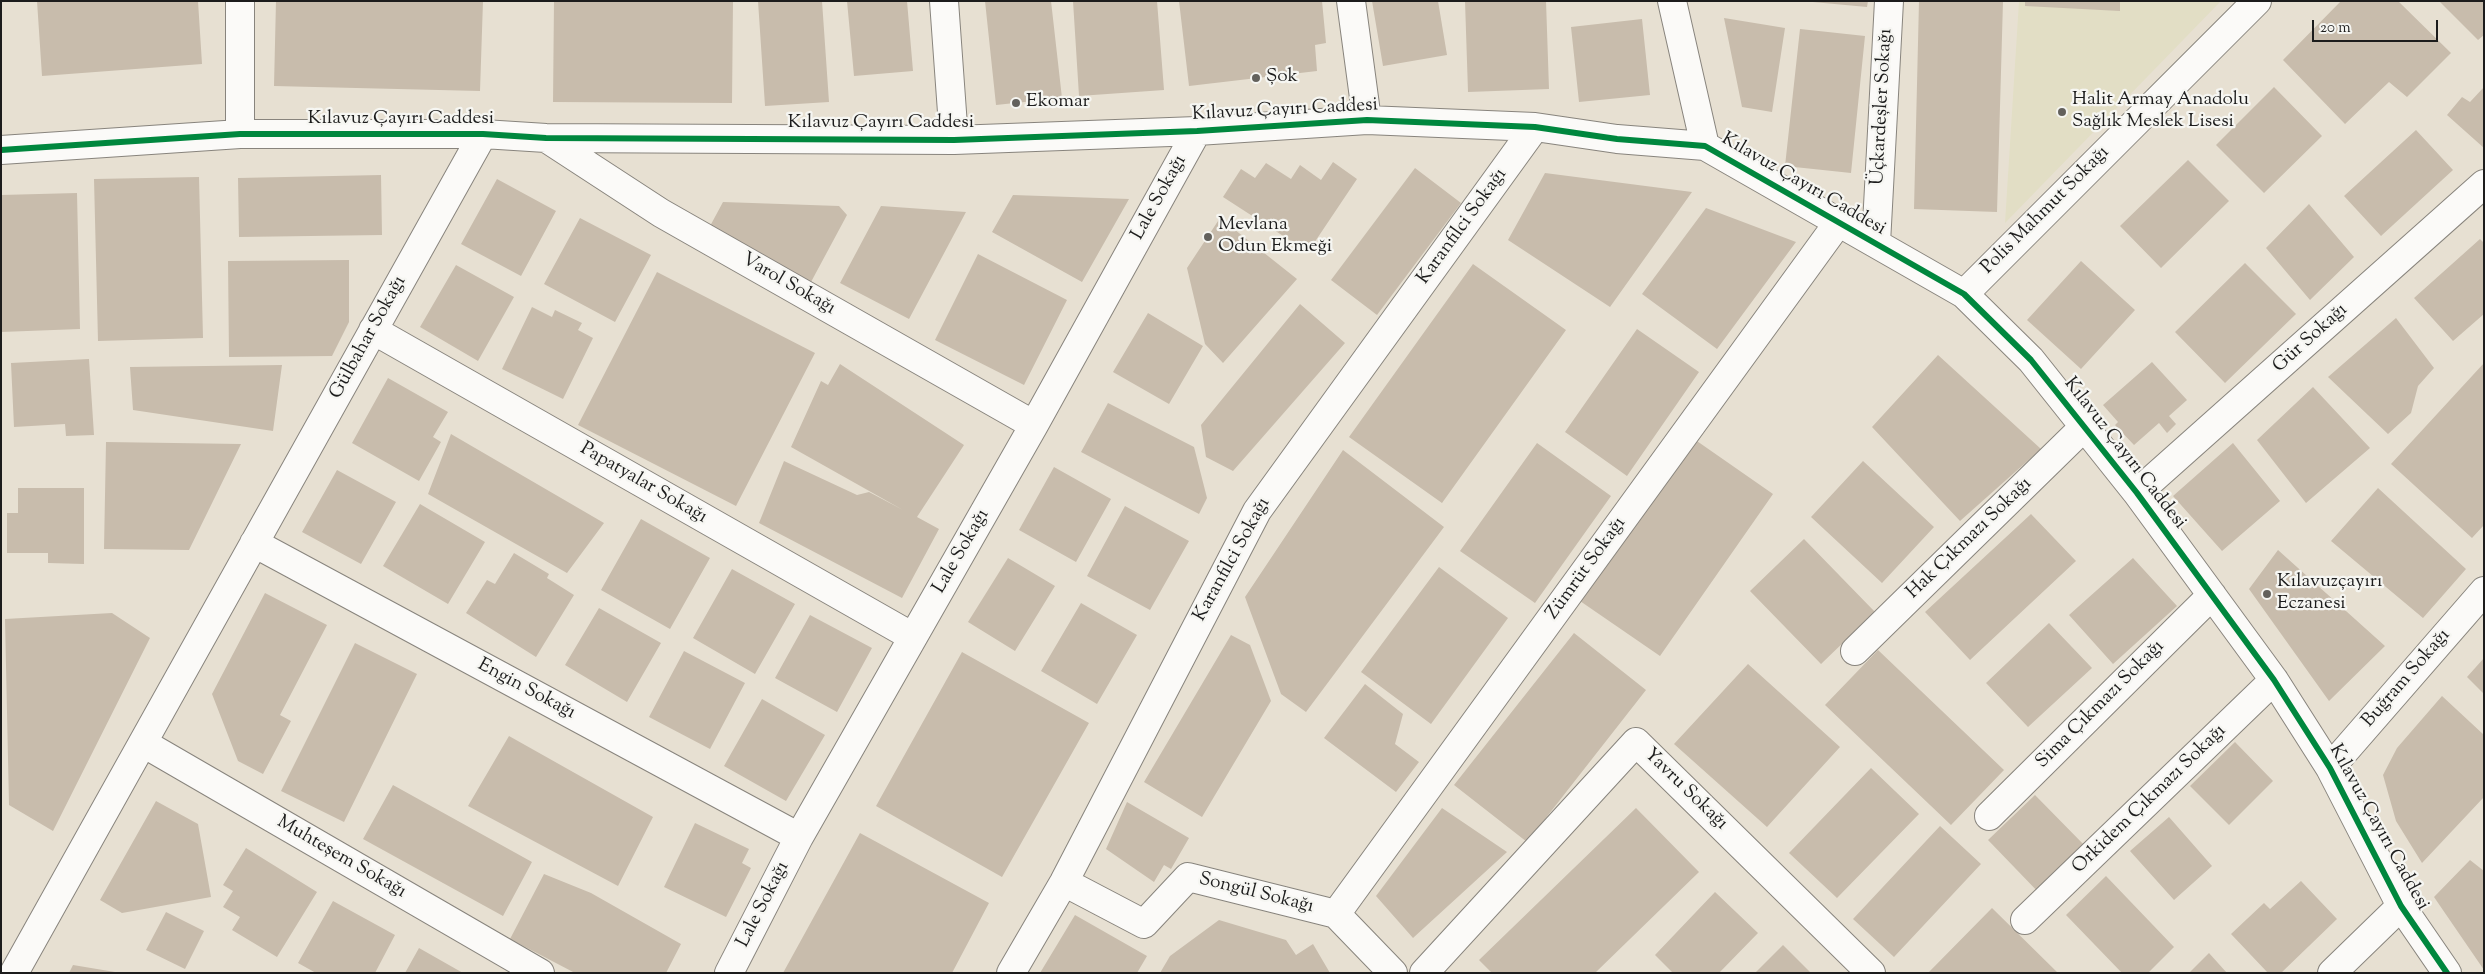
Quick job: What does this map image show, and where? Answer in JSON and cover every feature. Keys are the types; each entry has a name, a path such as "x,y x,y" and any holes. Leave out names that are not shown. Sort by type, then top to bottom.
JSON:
{"street":[{"path":"240,1 240,134"},
{"path":"944,1 954,140"},
{"path":"1351,1 1367,120"},
{"path":"1672,1 1705,146"},
{"name":"Üçkardeşler Sokağı","path":"1876,244 1890,1"},
{"name":"Polis Mahmut Sokağı","path":"1964,294 2257,1"},
{"name":"Kılavuz Çayırı Caddesi","path":"1,150 240,134 483,134 546,138 954,140 1197,131 1367,120 1535,127 1617,139 1705,146 1964,294 2031,360 2137,493 2274,680 2330,768 2400,906 2447,973"},
{"name":"Karanfilci Sokağı","path":"1011,973 1064,882 1257,511 1535,127"},
{"name":"Lale Sokağı","path":"729,973 799,837 1034,425 1197,131"},
{"name":"Gülbahar Sokağı","path":"254,543 483,134"},
{"name":"Varol Sokağı","path":"546,138 661,213 1034,425"},
{"name":"Gür Sokağı","path":"2137,493 2484,184"},
{"name":"Zümrüt Sokağı","path":"1336,914 1838,223"},
{"name":"Papatyalar Sokağı","path":"374,330 913,637"},
{"name":"Hak Çıkmazı Sokağı","path":"1855,651 2085,426"},
{"path":"14,973 254,543"},
{"name":"Engin Sokağı","path":"254,543 799,837"},
{"name":"Buğram Sokağı","path":"2330,768 2484,591"},
{"name":"Sima Çıkmazı Sokağı","path":"1989,816 2212,595"},
{"name":"Orkidem Çıkmazı Sokağı","path":"2025,920 2274,680"},
{"name":"Yavru Sokağı","path":"1424,973 1636,742 1871,973"},
{"name":"Muhteşem Sokağı","path":"143,743 540,973"},
{"name":"Songül Sokağı","path":"1064,882 1144,924 1188,877 1336,914 1394,973"},
{"path":"2332,973 2400,906"}],"shaded area":[{"name":"Halit Armay Anadolu Sağlık Meslek Lisesi","path":"2019,1 2221,1 2005,223"}],"building":[{"path":"37,1 198,1 202,64 42,76"},
{"path":"276,1 483,1 480,91 274,86"},
{"path":"554,1 733,1 732,103 553,102"},
{"path":"758,1 822,1 829,102 765,106"},
{"path":"847,1 907,1 913,71 854,76"},
{"path":"985,1 1051,1 1062,98 996,105"},
{"path":"1073,1 1157,1 1164,90 1079,96"},
{"path":"1179,1 1322,1 1326,43 1315,45 1317,71 1189,86"},
{"path":"1372,1 1438,1 1447,55 1383,66"},
{"path":"1465,1 1546,1 1549,89 1468,92"},
{"path":"1802,1 1868,1 1867,7"},
{"path":"1919,1 2003,1 1997,212 1914,209"},
{"path":"2025,1 2120,1 2120,11 2025,6"},
{"path":"2341,1 2398,1 2451,53 2407,97 2389,82 2345,124 2283,60"},
{"path":"2439,1 2484,1 2484,35 2478,40"},
{"path":"1724,18 1785,28 1772,112 1742,107"},
{"path":"1642,19 1650,95 1579,102 1571,27"},
{"path":"1800,29 1865,36 1851,173 1785,166"},
{"path":"2274,87 2322,136 2264,193 2216,145"},
{"path":"2484,87 2484,148 2447,115 2462,97 2470,102"},
{"path":"2416,130 2453,170 2381,236 2344,196"},
{"path":"2188,160 2229,201 2161,268 2120,226"},
{"path":"1333,162 1357,179 1308,252 1223,197 1241,169 1255,178 1266,163 1291,179 1300,165 1321,180"},
{"path":"1415,168 1461,203 1377,315 1331,280"},
{"path":"1545,173 1692,192 1610,307 1508,240"},
{"path":"381,175 382,235 239,237 238,178"},
{"path":"199,177 203,338 98,341 94,179"},
{"path":"497,179 556,211 521,276 461,244"},
{"path":"77,193 80,329 1,332 1,195"},
{"path":"1013,195 1129,199 1082,282 992,232"},
{"path":"723,202 839,206 847,215 811,282 709,228"},
{"path":"2309,204 2354,257 2310,300 2266,248"},
{"path":"881,206 966,212 909,319 840,283"},
{"path":"1706,208 1796,242 1717,349 1642,294"},
{"path":"580,218 651,255 615,322 544,284"},
{"path":"1220,218 1297,279 1223,363 1205,344 1187,268"},
{"path":"2480,239 2484,243 2484,314 2453,341 2414,298"},
{"path":"978,254 1067,300 1024,385 935,340"},
{"path":"349,260 349,322 332,356 229,357 228,261"},
{"path":"2081,261 2135,310 2081,369 2027,320"},
{"path":"2245,263 2296,314 2225,383 2175,332"},
{"path":"1473,264 1566,330 1442,503 1349,437"},
{"path":"456,265 514,297 478,361 420,327"},
{"path":"657,272 815,353 736,506 578,425"},
{"path":"1300,304 1345,343 1233,471 1206,457 1201,425"},
{"path":"532,307 552,317 555,310 582,323 578,330 593,338 563,399 502,369"},
{"path":"1148,313 1203,346 1169,404 1113,372"},
{"path":"2396,318 2434,368 2418,386 2411,413 2388,434 2328,377"},
{"path":"1637,329 1699,372 1627,476 1565,432"},
{"path":"1938,355 2041,449 1960,521 1872,427"},
{"path":"89,359 94,435 66,436 65,424 14,427 11,363"},
{"path":"2152,362 2187,400 2169,416 2176,424 2167,433 2159,423 2134,445 2115,425 2118,422 2103,405"},
{"path":"2484,363 2484,525 2472,538 2391,464"},
{"path":"840,364 964,445 917,517 939,529 902,598 759,523 784,461 857,495 869,492 903,510 791,447 821,381 828,385"},
{"path":"282,365 273,431 133,410 130,367"},
{"path":"388,378 448,412 433,437 441,442 419,481 352,443"},
{"path":"2313,387 2370,448 2306,503 2257,440"},
{"path":"1108,403 1194,447 1207,498 1199,514 1081,452"},
{"path":"451,434 604,523 567,573 428,494"},
{"path":"1694,439 1773,494 1660,656 1580,601"},
{"path":"106,442 241,444 189,550 104,549"},
{"path":"1537,443 1611,496 1535,603 1460,551"},
{"path":"2233,443 2280,501 2222,551 2173,496"},
{"path":"1343,450 1444,527 1306,712 1281,694 1245,597"},
{"path":"1863,461 1934,527 1882,583 1811,517"},
{"path":"1054,467 1111,499 1076,562 1019,530"},
{"path":"337,470 396,502 361,564 302,532"},
{"path":"18,488 84,488 84,564 48,563 48,553 7,553 7,513 18,513"},
{"path":"2378,488 2466,569 2423,618 2331,541"},
{"path":"420,504 485,542 448,604 383,566"},
{"path":"1125,506 1189,541 1150,610 1087,576"},
{"path":"2031,514 2076,561 1970,660 1925,612"},
{"path":"641,519 710,558 670,629 601,590"},
{"path":"1804,539 1875,612 1821,664 1750,591"},
{"path":"2278,550 2385,646 2329,701 2249,589"},
{"path":"514,553 549,574 547,578 574,595 536,657 466,613 487,580 495,584"},
{"path":"1008,558 1055,586 1015,651 968,622"},
{"path":"2133,558 2177,606 2113,664 2069,615"},
{"path":"1439,567 1508,618 1431,724 1361,672"},
{"path":"732,569 795,604 755,674 693,638"},
{"path":"265,593 327,625 280,715 291,721 263,774 238,761 212,694"},
{"path":"1081,603 1137,635 1097,704 1041,671"},
{"path":"599,608 661,643 627,702 565,665"},
{"path":"112,613 150,638 53,831 9,805 5,619"},
{"path":"810,615 872,648 837,712 775,678"},
{"path":"2049,623 2092,668 2028,727 1986,683"},
{"path":"1574,633 1646,690 1527,842 1454,785"},
{"path":"1231,635 1250,645 1271,701 1202,817 1144,782"},
{"path":"355,643 417,674 344,822 281,791"},
{"path":"1878,650 2004,770 1951,825 1825,705"},
{"path":"684,651 745,683 710,749 649,717"},
{"path":"962,652 1089,723 1002,877 876,806"},
{"path":"2484,658 2484,694 2467,677"},
{"path":"1748,664 1840,747 1767,827 1674,744"},
{"path":"1365,684 1403,714 1395,744 1419,762 1396,792 1324,738"},
{"path":"2442,696 2484,735 2484,797 2422,863 2396,821 2383,775 2397,748"},
{"path":"762,699 825,735 786,801 724,766"},
{"path":"509,736 653,817 618,886 468,806"},
{"path":"2235,742 2273,781 2229,825 2190,786"},
{"path":"1871,768 1919,814 1837,898 1789,853"},
{"path":"393,785 532,862 503,916 363,839"},
{"path":"2035,795 2089,850 2042,896 1988,840"},
{"path":"156,801 198,824 211,897 122,913 100,900"},
{"path":"1127,802 1189,838 1171,869 1164,865 1154,882 1106,849"},
{"path":"1442,808 1507,852 1413,938 1376,896"},
{"path":"1636,808 1699,872 1595,973 1492,973 1479,960"},
{"path":"2169,817 2212,866 2174,900 2130,851"},
{"path":"695,823 749,849 742,863 751,868 726,917 664,887"},
{"path":"1940,826 1981,864 1894,957 1853,919"},
{"path":"860,833 989,903 952,973 783,973"},
{"path":"246,848 317,892 277,957 232,930 240,917 223,907 233,891 223,885"},
{"path":"2470,860 2484,871 2484,970 2434,897"},
{"path":"544,874 591,893 681,944 666,973 575,973 510,939"},
{"path":"2106,876 2174,947 2148,973 2122,973 2066,915"},
{"path":"2301,881 2337,919 2281,973 2268,973 2231,934 2264,903 2270,909"},
{"path":"1715,892 1758,933 1719,973 1673,973 1655,955"},
{"path":"333,901 395,935 375,973 316,973 298,963"},
{"path":"1992,908 2058,973 1928,973"},
{"path":"166,912 204,931 185,969 146,950"},
{"path":"1075,915 1147,956 1137,973 1040,973"},
{"path":"1219,920 1286,940 1296,955 1313,944 1330,973 1160,973 1170,956"},
{"path":"1783,945 1811,973 1755,973"},
{"path":"419,948 463,973 405,973"},
{"path":"2209,953 2227,973 2189,973"},
{"path":"73,965 115,972 115,973 69,973"}],"cycle path":[{"path":"1,150 240,134 483,134 546,138 954,140 1197,131 1367,120 1535,127 1617,139 1705,146 1964,294 2031,360 2137,493 2274,680 2330,768 2401,906 2447,973"}],"place":[{"name":"Şok","path":"1256,78"},
{"name":"Ekomar","path":"1016,103"},
{"name":"Halit Armay Anadolu Sağlık Meslek Lisesi","path":"2062,112"},
{"name":"Mevlana Odun Ekmeği","path":"1208,237"},
{"name":"Kılavuzçayırı Eczanesi","path":"2267,594"}]}
